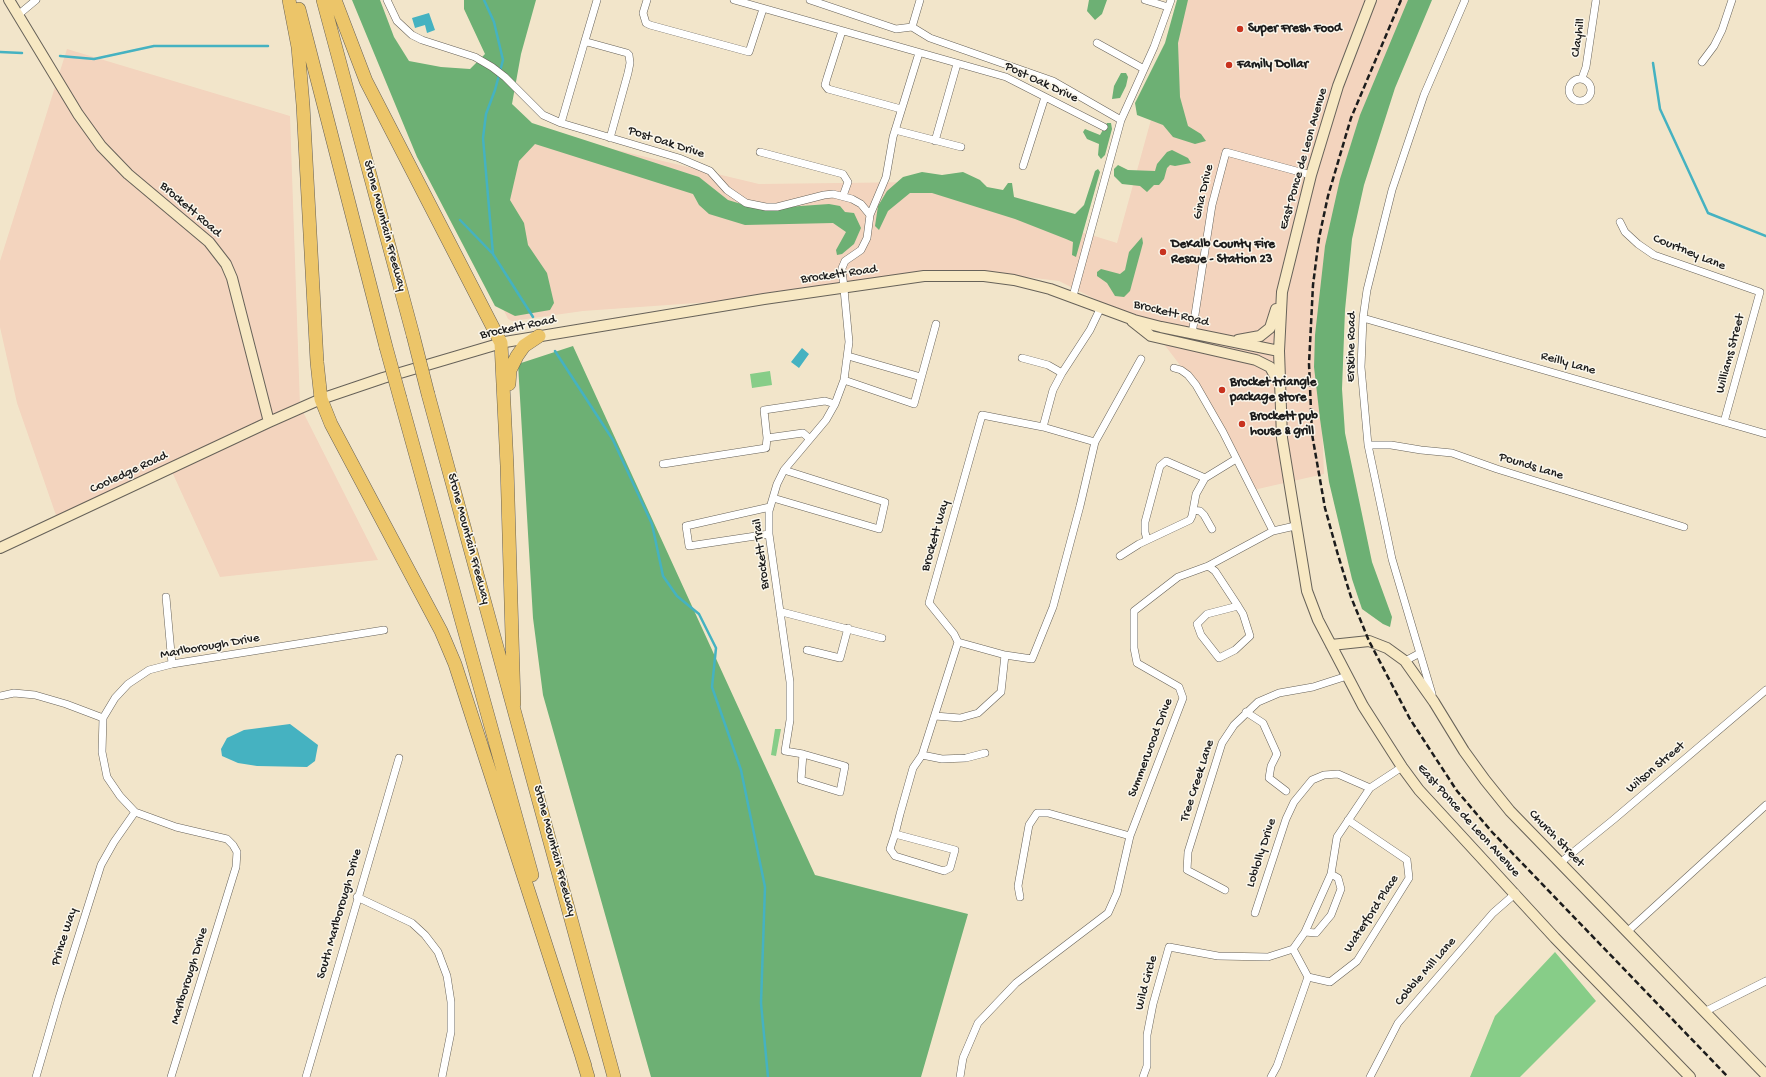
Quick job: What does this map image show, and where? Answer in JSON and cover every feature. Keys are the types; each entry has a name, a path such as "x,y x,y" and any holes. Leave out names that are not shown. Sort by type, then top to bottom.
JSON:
{"highway":[{"path":"289,0 298,47 303,105 317,362 321,399 331,424 441,631 455,664 586,1072"},
{"name":"Stone Mountain Freeway","path":"296,0 400,398 586,1072"},
{"name":"Stone Mountain Freeway","path":"323,0 428,394 514,704 614,1077"},
{"path":"335,0 366,81 501,343 505,420 514,704"},
{"path":"505,420 510,370 524,346 539,336"}],"street":[{"name":"Brockett Road","path":"9,0 78,114 101,146 133,178 209,242 226,264 232,278 269,422 321,399 501,343 924,276 966,275 1014,280 1073,296 1128,317 1192,334 1279,351"},
{"path":"18,15 36,0"},
{"name":"Post Oak Drive","path":"387,0 397,21 412,34 422,40 475,57 492,66 543,115 561,123 679,158 710,171 727,190 746,203 766,207 777,207 833,194 852,199 861,204 870,214"},
{"path":"561,123 597,0"},
{"path":"647,0 643,13 644,18 650,25 749,52 763,9"},
{"name":"Post Oak Drive","path":"734,0 1006,77 1104,127"},
{"path":"810,0 896,29 912,27 930,38 1053,81 1121,120"},
{"path":"912,27 920,0"},
{"path":"1073,296 1121,120 1154,47 1170,4 1145,0"},
{"name":"East Ponce de Leon Avenue","path":"1371,0 1338,86 1311,175 1282,292 1279,351 1282,438 1295,526 1307,591 1318,620 1363,706 1402,767 1419,790 1451,826 1516,893 1555,938 1690,1077"},
{"name":"Erskine Road","path":"1434,702 1392,558 1368,445 1361,367 1363,318 1367,290 1392,190 1424,95 1465,0"},
{"name":"Clayhill","path":"1582,78 1586,67 1596,0"},
{"path":"1702,62 1714,46 1722,30 1732,0"},
{"path":"842,31 825,85 828,89 901,109"},
{"name":"Post Oak Drive","path":"584,44 587,42 627,53 629,55 628,73 610,138"},
{"path":"1097,43 1144,69"},
{"path":"843,288 844,264 861,250 869,232 870,214 886,177 895,130 919,53"},
{"path":"935,140 957,64"},
{"path":"1023,166 1045,97"},
{"path":"895,130 961,147"},
{"path":"760,152 843,174 848,182 843,196"},
{"name":"Gina Drive","path":"1192,334 1212,205 1226,152 1311,175"},
{"name":"Courtney Lane","path":"1620,222 1625,232 1654,256 1760,292"},
{"name":"Brockett Trail","path":"803,754 802,780 840,792 845,766 803,754 785,751 790,720 790,682 782,612 769,534 770,507 777,484 784,470 810,439 835,404 844,380 850,342 843,288"},
{"path":"1228,341 1260,336 1270,328 1282,292"},
{"name":"Williams Street","path":"1724,422 1760,292"},
{"path":"1043,427 1054,390 1062,373 1090,330 1100,306"},
{"path":"1128,317 1151,336 1256,360 1270,367 1280,386"},
{"name":"Reilly Lane","path":"1363,318 1766,434"},
{"path":"844,380 914,404 936,324"},
{"path":"848,356 922,377"},
{"path":"1022,358 1048,365 1062,373"},
{"path":"894,834 955,850 950,868 944,870 894,856 890,849 894,834 913,768 922,755 958,642 1005,656 1032,659 1053,606 1080,506 1095,442 1141,358"},
{"path":"1174,368 1182,370 1188,375 1196,386 1274,530"},
{"path":"663,464 766,448 767,438 764,410 825,401 835,404"},
{"name":"Brockett Way","path":"958,642 954,634 929,604 982,414 1043,427 1095,442"},
{"name":"Cooledge Road","path":"0,548 269,422"},
{"path":"767,438 802,433 810,439"},
{"name":"Pounds Lane","path":"1368,445 1391,444 1421,450 1452,453 1497,470 1684,527"},
{"path":"1120,556 1147,540 1190,520 1196,494 1205,478 1236,459"},
{"path":"1147,540 1145,522 1160,466 1166,461 1205,478"},
{"path":"773,498 879,529 885,502 784,470"},
{"path":"769,534 689,546 686,526 770,507"},
{"path":"1193,510 1200,511 1212,529"},
{"name":"Summerwood Drive","path":"960,1077 964,1058 978,1023 1016,983 1108,913 1117,893 1130,836 1183,698 1179,687 1137,663 1134,648 1134,611 1178,577 1208,566 1274,530 1295,526"},
{"path":"1208,566 1215,571 1238,606 1243,614 1250,636 1234,650 1219,658 1201,635 1197,624 1207,614 1238,606"},
{"path":"166,597 172,664"},
{"path":"782,612 882,638"},
{"path":"807,650 840,658 848,628"},
{"name":"Marlborough Drive","path":"171,1077 236,867 237,852 233,845 227,840 176,827 135,812 120,796 107,777 102,752 103,718 115,698 128,684 149,670 172,664 384,630"},
{"name":"Church Street","path":"1331,645 1369,641 1387,648 1405,661 1485,780 1510,811 1766,1074"},
{"path":"1405,661 1420,654"},
{"path":"935,716 960,718 978,713 1000,692 1005,656"},
{"name":"Tree Creek Lane","path":"1225,890 1187,870 1188,852 1222,743 1246,712 1258,702 1279,693 1313,687 1347,676"},
{"name":"Wilson Street","path":"1560,862 1613,820 1766,690"},
{"path":"0,696 14,693 35,695 66,704 103,718"},
{"path":"1246,712 1263,723 1277,754 1271,766 1270,778 1286,791"},
{"path":"922,755 942,759 966,758 985,753"},
{"name":"South Marlborough Drive","path":"306,1077 357,897 399,758"},
{"path":"1271,1077 1277,1066 1308,977 1293,949 1305,932 1331,874 1336,838 1370,788 1402,767"},
{"name":"Loblolly Drive","path":"1255,913 1286,819 1294,802 1312,780 1324,775 1338,774 1370,788"},
{"path":"1628,931 1766,805"},
{"name":"Prince Way","path":"36,1077 101,864 135,812"},
{"path":"1020,897 1018,886 1029,825 1037,813 1048,813 1130,836"},
{"name":"Waterford Place","path":"1308,977 1330,982 1357,961 1409,878 1407,860 1348,820"},
{"path":"1305,932 1316,933 1331,915 1341,890 1338,878 1331,874"},
{"name":"Cobble Mill Lane","path":"1370,1077 1398,1023 1493,913 1516,893"},
{"path":"357,897 412,923 425,935 438,952 447,976 451,1002 452,1032 442,1077"},
{"name":"Wild Circle","path":"1143,1077 1147,1066 1147,1034 1153,1004 1170,947 1218,956 1261,957 1268,957 1293,949"},
{"path":"1706,1012 1766,982"}],"shaded area":[{"path":"1184,0 1415,0 1356,159 1321,402 1324,474 1249,491 1208,402 1151,327 1059,281 968,270 823,288 753,299 583,311 512,321 508,319 439,175 529,129 759,184 920,182 1117,243"},
{"path":"67,49 290,116 300,406 378,560 220,577 168,463 58,521 17,403 0,327 0,261"}],"green space":[{"path":"352,0 380,0 394,37 409,61 441,67 470,69 485,54 464,9 464,0 536,0 521,54 512,104 532,123 699,177 728,200 758,209 829,204 840,206 845,212 854,213 861,228 854,244 842,254 837,255 836,250 846,232 833,223 745,225 709,214 699,205 693,194 535,144 519,161 510,200 524,223 528,245 547,273 554,303 550,310 515,316 495,306 417,157"},
{"path":"1089,0 1107,0 1102,14 1095,20 1087,11"},
{"path":"1177,0 1188,0 1178,43 1180,97 1188,126 1201,134 1206,141 1195,144 1173,137 1163,125 1137,115 1135,103 1165,43"},
{"path":"1408,0 1432,0 1395,88 1364,185 1352,239 1345,310 1342,389 1345,433 1372,562 1392,617 1390,627 1383,624 1362,609 1352,579 1329,482 1314,367 1315,335 1325,246 1340,179 1360,115"},
{"path":"1121,73 1126,73 1128,77 1126,86 1120,98 1112,99 1114,86"},
{"path":"1107,123 1111,123 1112,129 1105,155 1101,159 1098,155 1099,144 1087,139 1083,132 1085,129 1100,135"},
{"path":"1172,150 1188,158 1191,163 1175,166 1170,165 1167,168 1164,179 1159,185 1154,185 1147,192 1140,186 1122,184 1114,176 1114,169 1118,165 1128,170 1155,171 1157,164 1167,152"},
{"path":"1098,169 1100,172 1076,257 1072,255 1073,242 1015,219 932,193 910,193 888,211 879,230 875,226 878,206 887,191 903,177 922,172 942,175 963,172 980,180 987,187 1003,190 1008,183 1012,183 1014,197 1075,214 1084,205 1095,171"},
{"path":"1142,237 1143,243 1130,291 1124,297 1115,296 1107,283 1097,276 1097,272 1101,269 1120,274 1125,270 1129,252"},
{"path":"573,346 815,875 968,914 921,1077 651,1077 543,695 533,618 518,364"},
{"path":"770,371 772,385 752,388 750,374"},
{"path":"775,729 781,729 776,756 771,755"},
{"path":"1555,952 1596,1001 1520,1077 1470,1077 1495,1016"}],"water":[{"path":"429,13 435,30 427,33 425,25 415,28 412,18"},
{"path":"802,348 809,354 799,368 791,362"},
{"path":"290,724 318,745 315,761 307,767 257,766 238,763 222,756 221,749 227,738 244,730"}],"waterway":[{"path":"484,0 494,22 503,60 495,90 486,114 483,138 493,254 533,317"},
{"path":"60,56 94,59 154,46 268,46"},
{"path":"0,52 22,53"},
{"path":"1653,63 1660,109 1708,213 1766,236"},
{"path":"460,220 492,253"},
{"path":"555,351 613,440 652,524 663,576 677,596 699,614 716,648 712,687 741,770 765,887 761,1003 768,1077"}],"railway":[{"path":"1401,0 1351,118 1328,196 1319,238 1313,285 1309,364 1312,434 1325,508 1338,555 1351,597 1369,641 1410,719 1457,791 1492,832 1728,1077"}],"place":[{"name":"Super Fresh Food","path":"1240,29"},
{"name":"Family Dollar","path":"1229,65"},
{"name":"DeKalb County Fire Rescue - Station 23","path":"1163,252"},
{"name":"Brocket triangle package store","path":"1222,390"},
{"name":"Brockett pub house & grill","path":"1242,424"}]}
